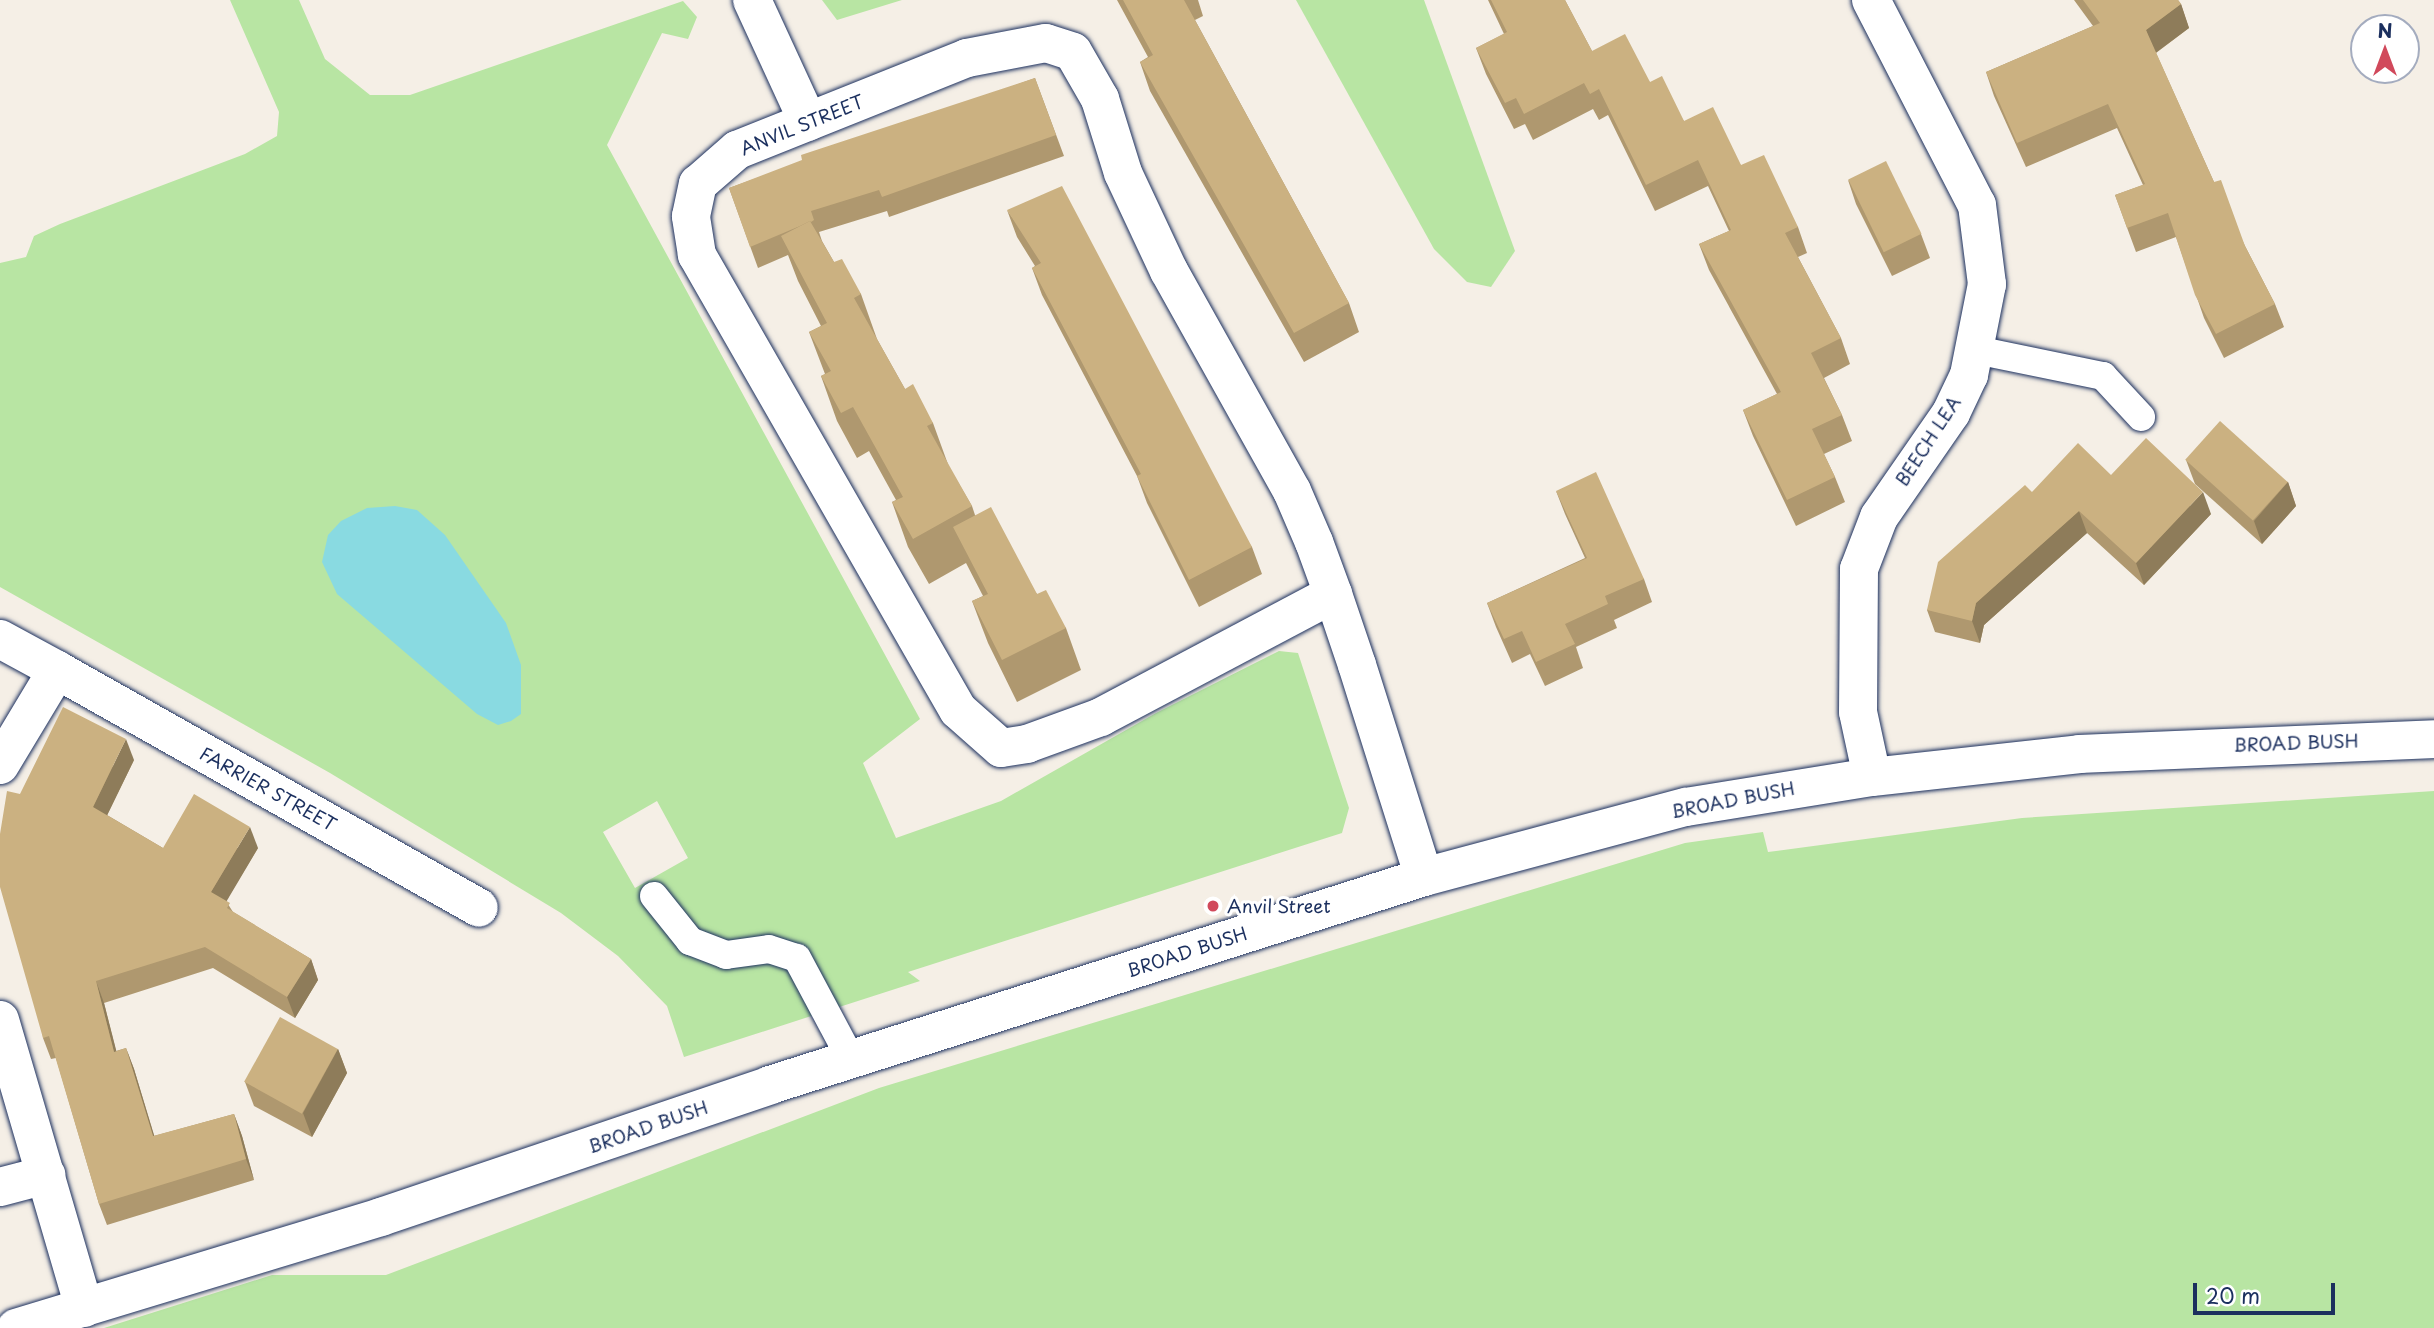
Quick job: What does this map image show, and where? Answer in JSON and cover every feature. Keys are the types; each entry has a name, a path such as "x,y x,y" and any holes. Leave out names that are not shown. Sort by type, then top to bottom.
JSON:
{"street":[{"path":"752,0 808,122"},
{"name":"BEECH LEA","path":"1871,0 1977,205 1987,284 1976,351 1951,413 1866,543 1856,603 1856,647 1858,712 1872,776"},
{"name":"ANVIL STREET","path":"1333,594 1101,717 1027,744 1001,748 976,731 958,710 697,255 691,216 698,184 737,150 967,58 1046,43 1073,52 1100,99 1124,173 1169,271 1292,491 1333,594 1424,877"},
{"name":"FARRIER STREET","path":"0,639 479,908"},
{"path":"0,765 57,670"},
{"name":"BROAD BUSH","path":"16,1328 381,1217 851,1059 1424,877 1686,807 1872,776 2080,754 2434,739"},
{"path":"0,1020 84,1308"},
{"path":"0,1187 46,1175"}],"lane":[{"path":"1976,351 2103,376 2141,417"},
{"path":"654,896 690,941 726,955 769,949 797,958 851,1059"}],"green space":[{"path":"230,0 299,0 325,59 370,95 410,95 683,1 697,17 688,39 662,33 607,145 920,719 863,763 896,838 1001,801 1156,713 1279,651 1298,653 1349,808 1342,833 908,972 920,981 684,1057 667,1006 618,956 561,913 330,773 0,587 0,263 26,257 34,236 60,224 245,154 277,136 279,112","holes":["657,801 688,858 635,888 603,832"]},
{"path":"822,0 902,0 837,20"},
{"path":"1296,0 1424,0 1515,251 1491,287 1467,282 1434,249"},
{"path":"2434,791 2434,1328 104,1328 272,1275 386,1275 879,1088 1685,843 1763,832 1768,852 2022,818"}],"water":[{"path":"395,506 417,510 445,535 506,623 521,665 521,714 511,721 498,725 477,714 337,594 322,562 328,535 341,521 367,508"}],"building":[{"path":"1123,0 1184,0 1349,303 1294,333 1140,62 1153,55"},
{"path":"1491,0 1565,0 1592,51 1625,34 1650,82 1662,76 1684,121 1713,107 1741,165 1764,155 1798,227 1785,233 1841,338 1811,353 1842,415 1812,429 1835,477 1787,500 1743,410 1781,392 1699,244 1731,230 1698,160 1646,185 1599,89 1590,94 1584,83 1524,114 1516,98 1505,103 1476,48 1507,32"},
{"path":"2083,0 2178,0 2181,4 2146,30 2214,182 2221,180 2245,246 2275,304 2216,334 2195,295 2168,213 2127,228 2115,195 2145,184 2108,104 2017,143 1986,72 2100,23"},
{"path":"1035,78 1056,135 882,197 879,190 811,211 814,220 811,222 750,247 729,188 802,160 801,155"},
{"path":"1886,161 1922,234 1884,252 1848,179"},
{"path":"1062,186 1252,547 1189,580 1137,476 1141,474 1032,268 1041,263 1007,210"},
{"path":"810,221 834,262 842,259 861,294 854,298 905,389 913,384 933,423 927,426 972,506 913,539 892,502 903,497 853,407 841,413 821,376 831,371 809,332 827,323 781,236"},
{"path":"2220,421 2288,482 2253,521 2185,460"},
{"path":"2146,438 2203,492 2136,563 2079,511 1976,603 1972,621 1927,610 1938,562 2025,485 2032,492 2078,443 2111,475"},
{"path":"1596,472 1644,579 1605,596 1608,604 1565,624 1575,644 1536,662 1522,631 1504,639 1487,603 1587,558 1556,491"},
{"path":"991,507 1037,594 1046,590 1066,628 1002,660 972,601 988,594 953,527"},
{"path":"63,707 126,739 93,807 163,848 194,794 250,827 211,892 230,903 227,908 311,959 287,997 205,947 96,981 114,1052 126,1048 153,1136 234,1114 246,1159 99,1204 49,1036 43,1038 0,887 0,834 7,791 20,794"},
{"path":"280,1017 338,1049 302,1114 244,1082"}],"place":[{"name":"Anvil Street","path":"1213,906"}]}
